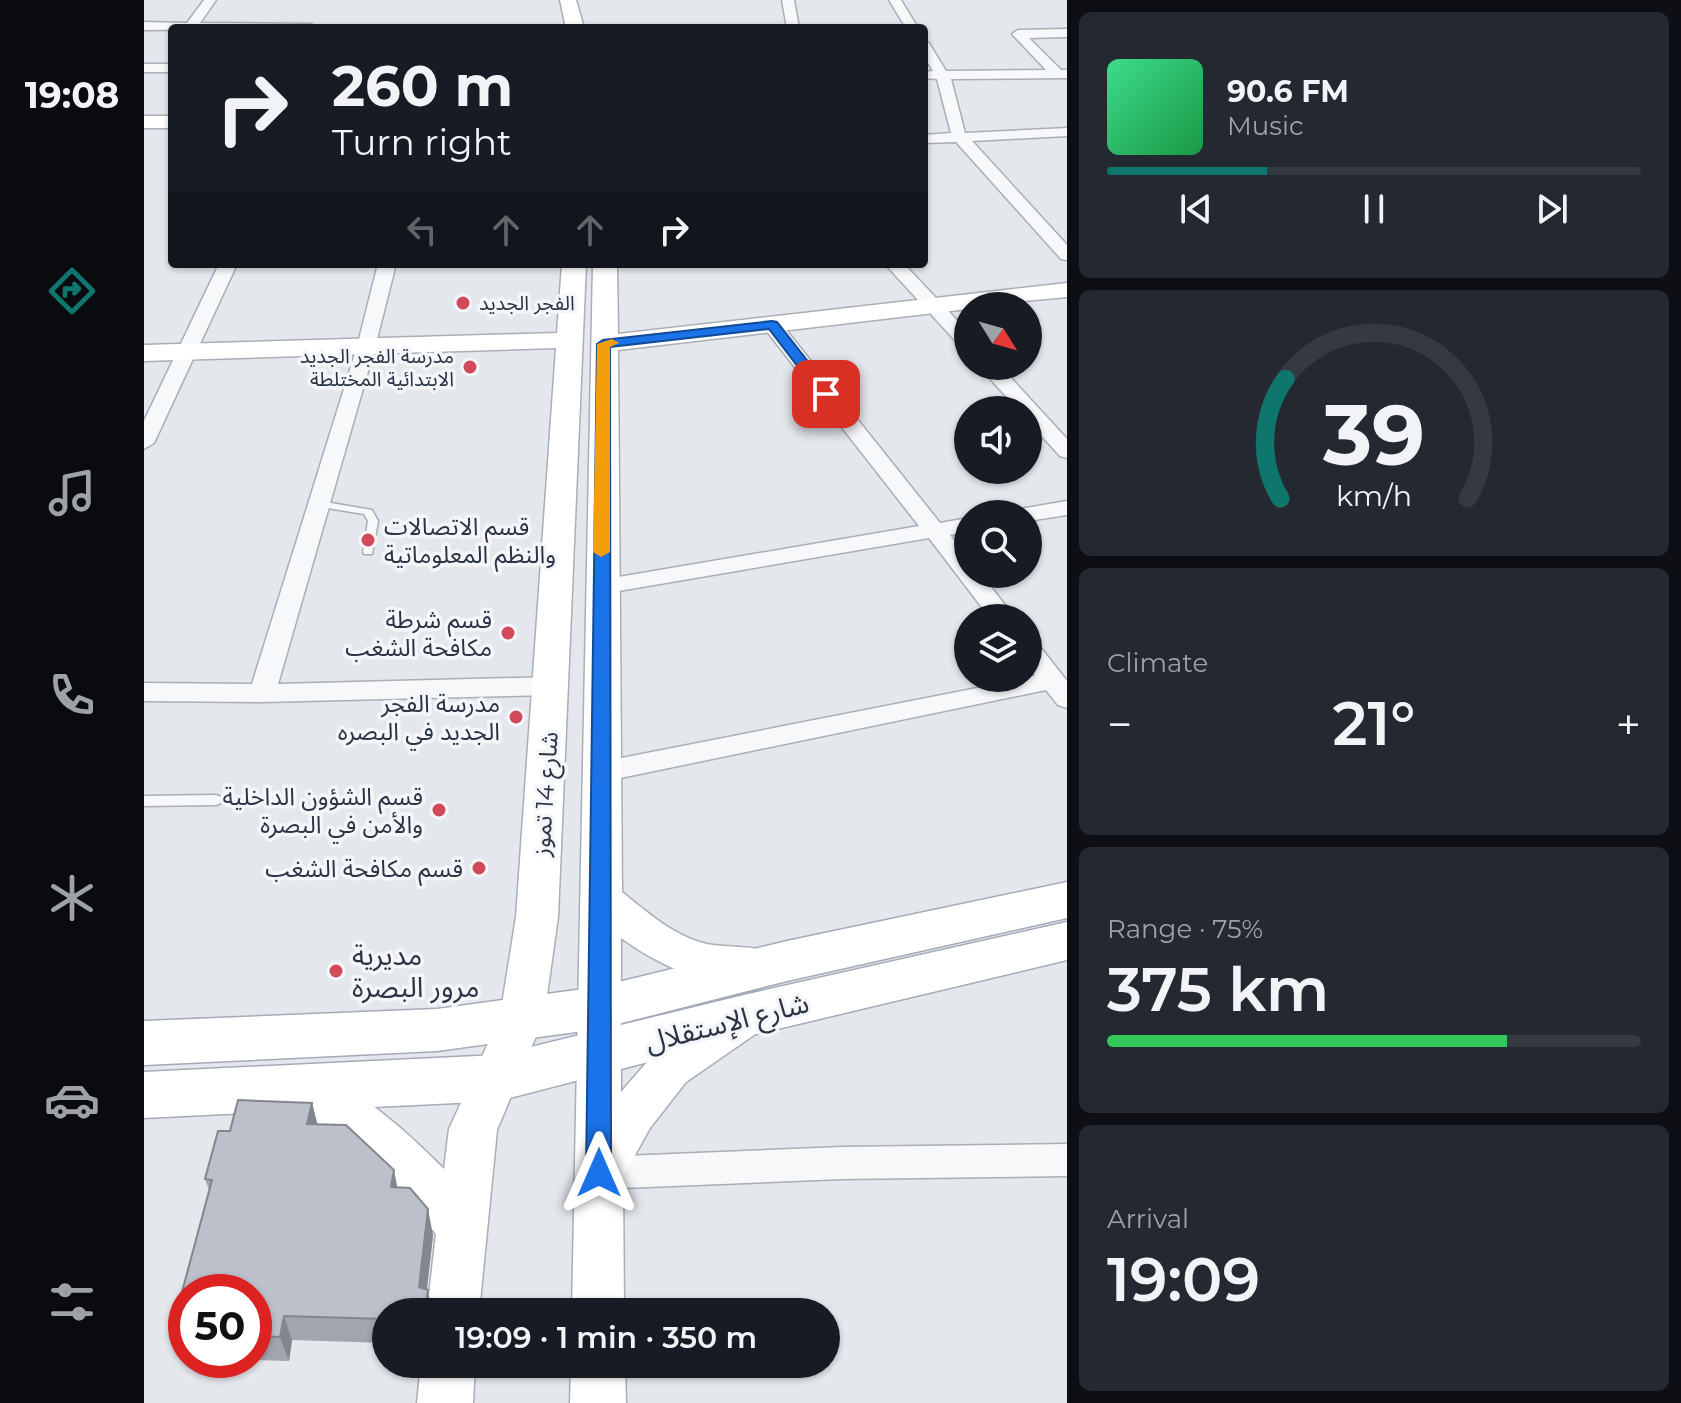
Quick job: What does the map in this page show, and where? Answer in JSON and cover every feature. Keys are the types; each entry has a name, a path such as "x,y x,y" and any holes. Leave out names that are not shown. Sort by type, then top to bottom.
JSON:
{"main road":[{"path":"568,0 574,24"},
{"path":"145,123 168,122"},
{"name":"شارع 14 تموز","path":"575,268 588,342 601,587 598,1298"},
{"name":"شارع 14 تموز","path":"454,1298 473,1129 498,1078 522,1017 537,917 553,686 588,342 604,268"},
{"path":"144,353 588,342 772,325 1067,290"},
{"path":"601,899 666,948 685,956 743,965 787,961"},
{"name":"شارع الإستقلال","path":"144,1095 498,1078 598,1031 787,961 1067,900"},
{"name":"شارع الإستقلال","path":"144,1043 437,1030 522,1017 598,1031 748,1015 1067,941"},
{"path":"599,1173 633,1113 670,1068 748,1015"},
{"path":"306,1089 359,1121 384,1142 437,1195 460,1224"},
{"path":"445,1403 447,1378"},
{"path":"598,1378 598,1403"}],"street":[{"path":"192,24 210,0"},
{"path":"788,0 792,24"},
{"path":"895,0 910,24"},
{"path":"144,26 168,26"},
{"path":"1062,74 1018,34 1067,33"},
{"path":"928,52 943,76 959,136 1067,255"},
{"path":"144,68 168,68"},
{"path":"928,75 1062,74"},
{"path":"928,139 1067,132"},
{"path":"144,443 226,268"},
{"path":"262,693 366,347 386,268"},
{"path":"898,268 954,327"},
{"path":"772,325 954,556"},
{"path":"1002,380 1067,452"},
{"path":"1042,512 1067,508"},
{"path":"601,587 954,527"},
{"path":"979,588 992,604"},
{"path":"601,772 1060,689 1042,666"},
{"path":"144,692 262,693 553,686"},
{"path":"599,1173 842,1163 1067,1160"}],"lane":[{"path":"319,504 368,512 373,521 368,552"},
{"path":"144,801 216,800"}],"building":[{"path":"238,1100 312,1103 307,1124 346,1125 394,1170 391,1187 410,1188 428,1209 419,1287 428,1290 427,1298 372,1298 372,1319 284,1316 280,1337 272,1337 272,1274 187,1274 212,1180 205,1179 218,1131 230,1131"}],"slow traffic":[{"path":"601,552 603,344 612,343"}],"place":[{"name":"الفجر الجديد","path":"463,303"},
{"name":"مدرسة الفجر الجديد الابتدائية المختلطة","path":"470,367"},
{"name":"قسم الاتصالات والنظم المعلوماتية","path":"368,540"},
{"name":"قسم شرطة مكافحة الشغب","path":"508,633"},
{"name":"مدرسة الفجر الجديد في البصره","path":"516,717"},
{"name":"قسم الشؤون الداخلية والأمن في البصرة","path":"439,810"},
{"name":"قسم مكافحة الشغب","path":"479,868"},
{"name":"مديرية مرور البصرة","path":"336,971"}],"route":[{"path":"599,1173 603,344 772,325 826,394"}]}
